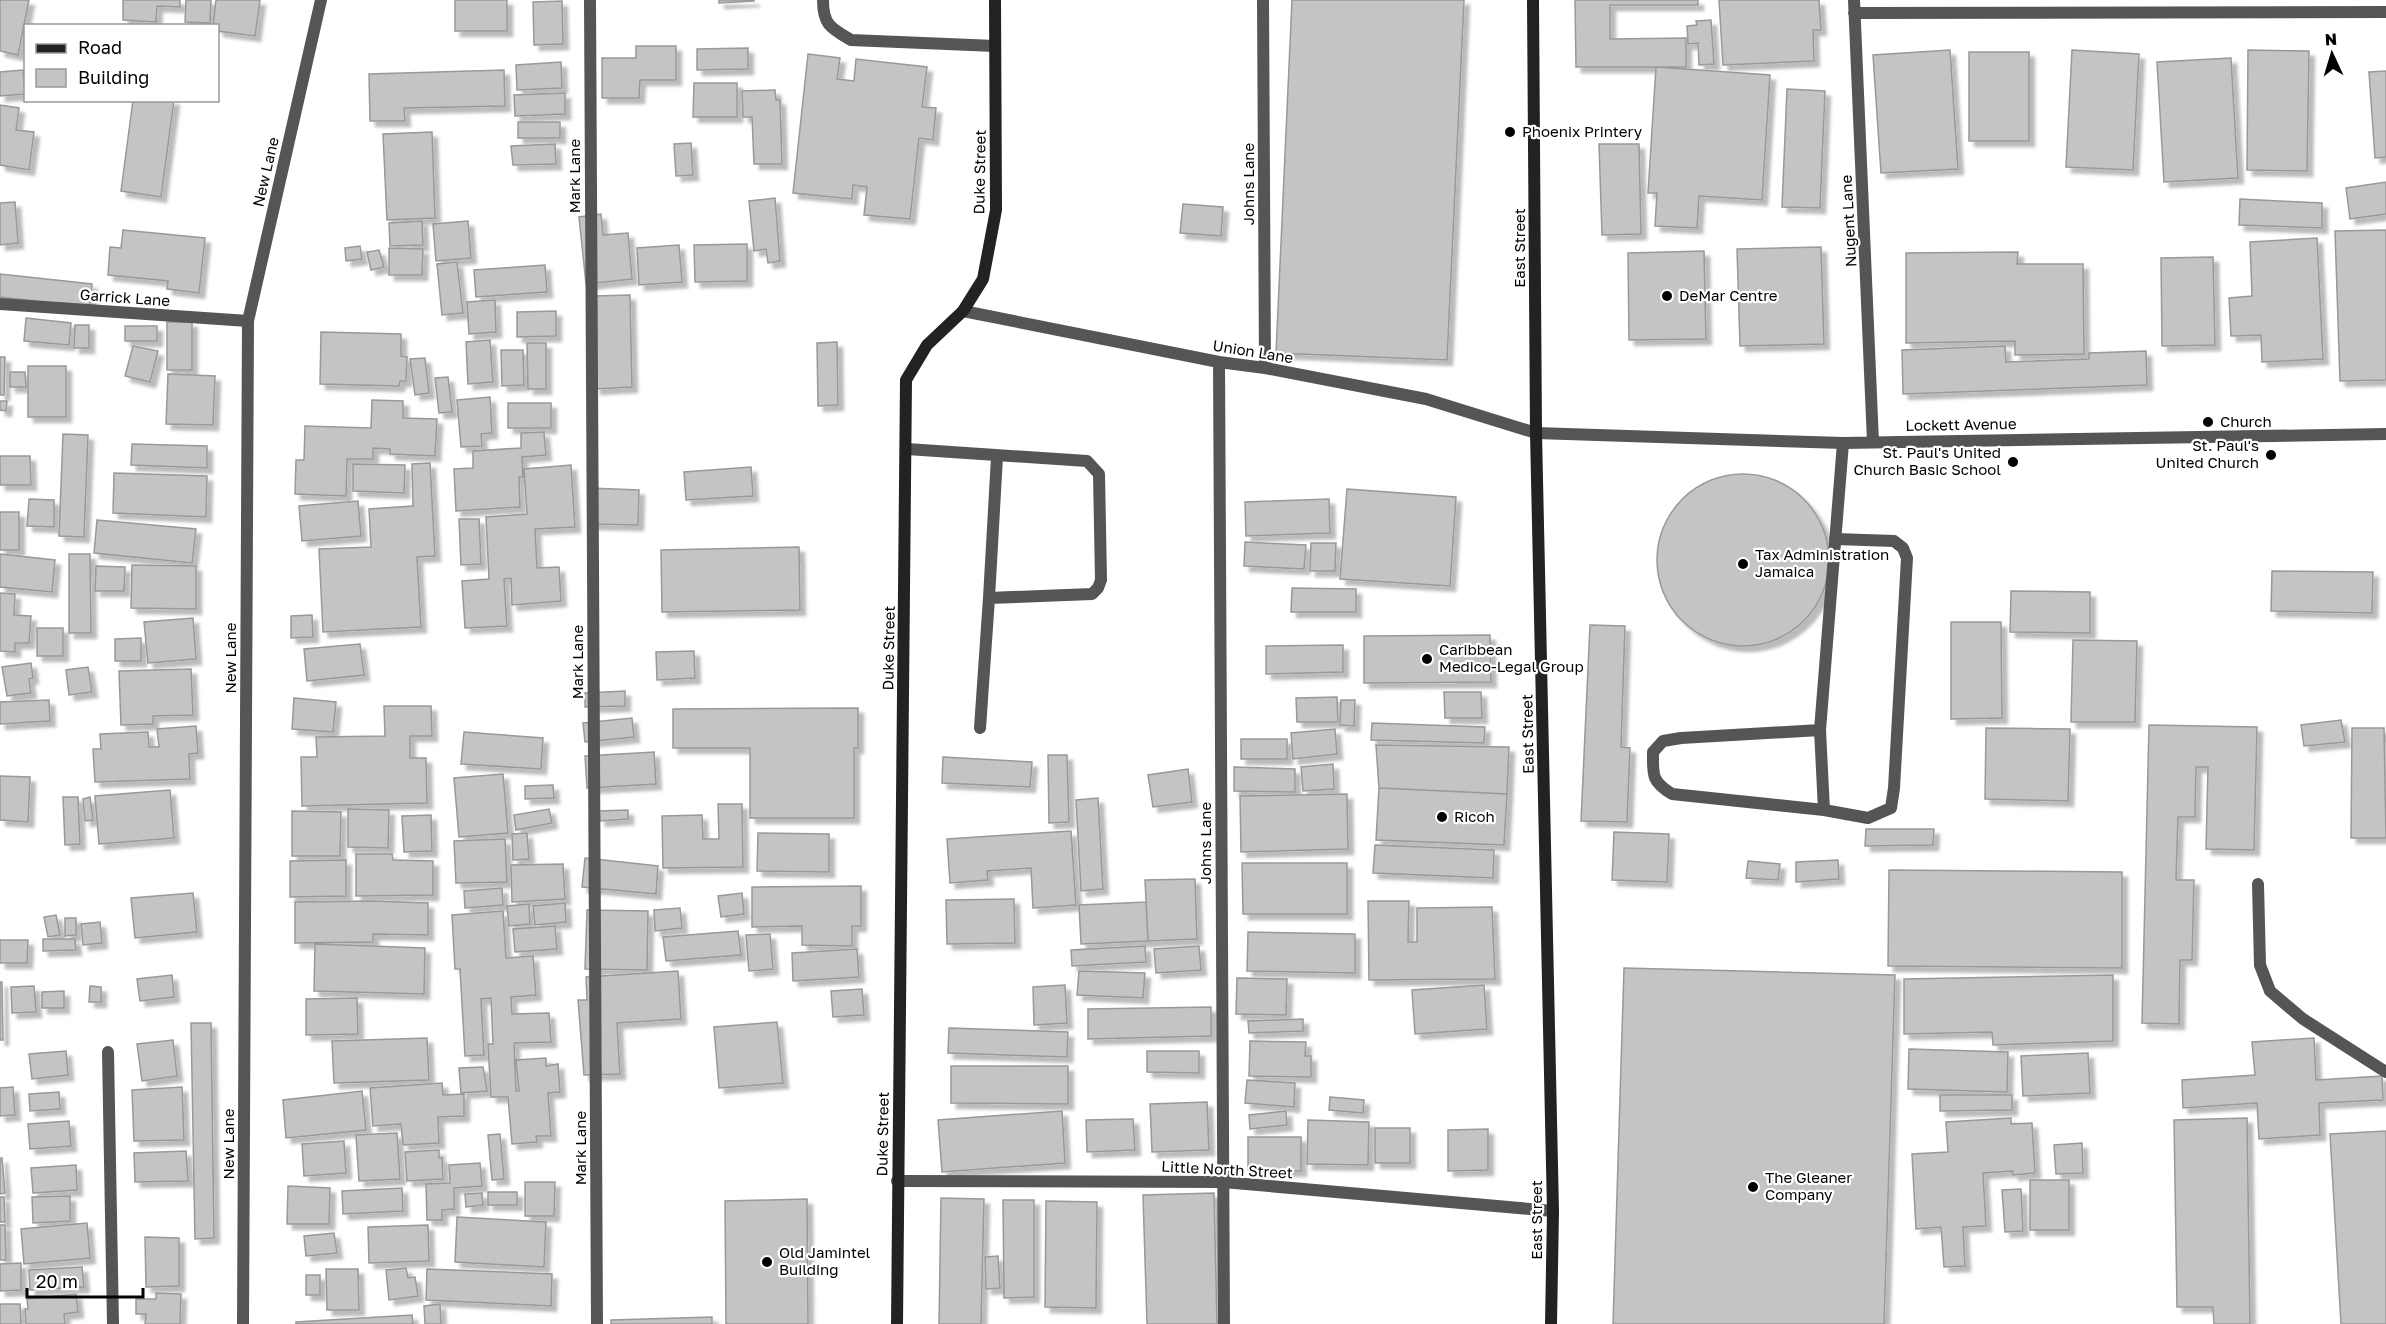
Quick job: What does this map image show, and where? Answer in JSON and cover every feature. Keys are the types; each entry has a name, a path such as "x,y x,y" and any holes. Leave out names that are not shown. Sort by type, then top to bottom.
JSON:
{"main road":[{"name":"Duke Street","path":"897,1324 906,380 927,345 963,311 983,279 996,210 994,0"},
{"name":"East Street","path":"1533,0 1536,433 1553,1211 1551,1324"}],"street":[{"name":"New Lane","path":"243,1324 248,321 321,0"},
{"name":"Mark Lane","path":"590,0 597,1324"},
{"path":"823,0 823,15 832,28 851,40 994,46"},
{"name":"Johns Lane","path":"1263,0 1264,368"},
{"name":"Nugent Lane","path":"1854,0 1873,442"},
{"path":"1854,13 2386,12"},
{"name":"Garrick Lane","path":"0,304 248,321"},
{"name":"Union Lane","path":"963,311 1220,362 1264,368 1426,399 1536,433"},
{"name":"Johns Lane","path":"1220,362 1224,1324"},
{"name":"Lockett Avenue","path":"1536,433 1843,443 2386,434"},
{"path":"1824,810 1820,730 1843,443"},
{"path":"907,449 998,457 1087,461 1099,474 1101,580 1098,588 1092,594 989,597"},
{"path":"980,728 998,457"},
{"path":"1820,730 1663,741 1653,752 1653,774 1658,784 1672,794 1824,810 1868,818 1891,808 1907,558 1904,548 1894,541 1835,539"},
{"path":"2258,884 2260,964 2270,991 2303,1019 2386,1072"},
{"path":"108,1052 113,1324"},
{"name":"Little North Street","path":"897,1181 1223,1182 1553,1211"}],"building":[{"path":"0,0 29,0 18,55 0,51"},
{"path":"123,0 180,0 180,7 157,6 156,22 123,20"},
{"path":"186,0 211,0 210,23 185,22"},
{"path":"216,0 260,0 255,36 219,31 219,24 213,24"},
{"path":"455,0 507,0 507,31 455,31"},
{"path":"719,0 754,0 754,1 719,3"},
{"path":"1292,0 1464,0 1447,360 1276,353"},
{"path":"1575,0 1698,0 1698,5 1610,5 1610,39 1686,38 1686,67 1576,67"},
{"path":"1719,0 1819,0 1821,30 1813,30 1814,61 1723,65"},
{"path":"562,1 563,44 534,45 533,2"},
{"path":"1711,20 1714,64 1699,65 1698,43 1688,44 1687,26 1697,25 1696,21"},
{"path":"636,46 676,46 676,80 640,80 639,98 602,98 602,58 636,58"},
{"path":"748,48 748,69 697,70 697,49"},
{"path":"1950,50 1958,169 1881,173 1873,55"},
{"path":"2072,50 2139,54 2133,170 2066,167"},
{"path":"2248,50 2309,51 2307,171 2247,170"},
{"path":"1969,52 2029,52 2029,141 1969,141"},
{"path":"808,54 840,58 837,79 854,81 856,59 927,67 922,107 936,108 933,140 919,138 910,219 864,215 867,187 853,185 852,199 793,193"},
{"path":"2231,58 2238,178 2164,182 2157,62"},
{"path":"561,62 562,88 517,90 516,65"},
{"path":"1656,67 1770,75 1762,200 1699,196 1697,228 1655,226 1657,193 1648,193"},
{"path":"23,70 24,94 0,96 0,72"},
{"path":"504,70 505,106 404,108 405,121 370,121 369,74"},
{"path":"2386,71 2386,157 2375,158 2369,72"},
{"path":"694,83 737,83 737,117 693,117"},
{"path":"1787,89 1825,91 1820,208 1782,207"},
{"path":"775,90 776,100 780,100 782,164 754,164 752,117 743,117 742,91"},
{"path":"565,93 565,114 515,116 514,95"},
{"path":"133,102 174,102 161,197 121,191"},
{"path":"0,105 19,108 16,130 34,132 29,170 0,165"},
{"path":"518,122 560,122 560,138 518,138"},
{"path":"432,132 435,218 387,220 383,134"},
{"path":"691,143 693,175 676,176 674,144"},
{"path":"555,144 556,164 513,165 511,146"},
{"path":"1599,144 1639,144 1641,234 1602,235"},
{"path":"2386,182 2386,214 2350,219 2346,188"},
{"path":"775,198 780,261 768,263 766,249 754,251 749,201"},
{"path":"2240,199 2322,203 2322,228 2239,225"},
{"path":"15,202 18,243 0,245 0,203"},
{"path":"1183,204 1223,207 1221,236 1180,233"},
{"path":"601,214 603,235 628,233 632,279 586,284 579,217"},
{"path":"422,221 423,245 390,246 389,223"},
{"path":"468,221 471,258 436,261 433,224"},
{"path":"123,230 205,238 199,293 167,289 168,281 108,275 110,247 121,248"},
{"path":"2386,230 2386,380 2340,381 2335,231"},
{"path":"2317,238 2323,359 2262,362 2261,335 2231,336 2229,298 2252,296 2250,242"},
{"path":"747,244 747,281 695,282 694,245"},
{"path":"679,245 682,282 639,285 637,248"},
{"path":"360,246 362,259 346,261 345,248"},
{"path":"1821,247 1824,344 1740,346 1737,249"},
{"path":"389,248 423,249 422,275 389,275"},
{"path":"379,250 384,267 371,270 367,252"},
{"name":"DeMar Centre","path":"1704,251 1706,339 1629,340 1628,253"},
{"path":"2018,252 2017,264 2083,264 2084,354 2015,355 2015,341 1906,343 1906,253"},
{"path":"2213,257 2215,345 2162,346 2161,258"},
{"path":"457,262 463,313 442,315 437,264"},
{"path":"545,265 547,292 476,297 474,270"},
{"path":"0,274 92,284 90,307 0,297"},
{"path":"630,295 632,387 595,389 593,296"},
{"path":"495,300 496,332 469,334 467,302"},
{"path":"556,311 556,336 517,337 517,312"},
{"path":"26,318 71,323 69,345 24,341"},
{"path":"167,322 192,322 192,370 167,370"},
{"path":"75,325 89,325 89,348 74,348"},
{"path":"125,326 157,326 157,341 125,341"},
{"path":"321,332 401,334 401,356 407,357 406,381 400,381 399,386 320,384"},
{"path":"490,340 493,382 468,384 466,342"},
{"path":"837,342 838,405 818,406 817,343"},
{"path":"527,343 546,343 546,389 528,389"},
{"path":"133,346 158,351 150,382 125,376"},
{"path":"2005,346 2006,362 2089,359 2089,353 2146,351 2147,385 1903,394 1902,350"},
{"path":"501,350 523,350 524,385 502,386"},
{"path":"0,357 5,357 4,395 0,395"},
{"path":"425,358 429,393 415,395 410,359"},
{"path":"28,366 66,366 66,417 28,417"},
{"path":"10,372 25,372 26,387 10,387"},
{"path":"168,374 215,376 213,425 166,424"},
{"path":"448,377 452,412 439,413 435,378"},
{"path":"490,397 492,433 481,434 482,446 461,447 457,400"},
{"path":"372,400 403,401 403,418 437,419 435,456 390,454 390,449 373,448 373,459 347,459 346,496 295,494 296,460 304,460 305,426 371,428"},
{"path":"0,401 7,401 6,411 0,410"},
{"path":"508,403 551,403 551,428 508,428"},
{"path":"544,432 546,455 522,457 523,477 519,477 520,507 456,511 454,469 473,468 473,451 521,448 521,433"},
{"path":"63,434 88,435 84,537 59,536"},
{"path":"132,444 207,446 207,468 131,465"},
{"path":"0,456 30,456 31,485 0,485"},
{"path":"430,463 435,556 417,557 421,627 323,632 319,549 371,547 369,509 413,506 412,464"},
{"path":"353,464 405,465 404,493 353,491"},
{"path":"571,465 575,527 535,529 537,568 559,567 561,601 512,605 511,578 504,579 507,626 465,628 462,581 489,579 486,517 527,514 524,469"},
{"path":"751,467 753,496 686,500 684,472"},
{"path":"114,473 207,476 206,517 113,513"},
{"name":"Tax Administration Jamaica","path":"1743,474 1760,475 1776,480 1791,488 1804,499 1815,512 1823,527 1828,543 1828,577 1823,593 1815,608 1804,621 1791,632 1776,640 1760,645 1743,646 1726,645 1710,640 1695,632 1682,621 1671,608 1663,593 1658,577 1657,560 1658,543 1663,527 1671,512 1682,499 1695,488 1710,480 1726,475"},
{"path":"589,488 639,490 638,525 588,524"},
{"path":"1347,489 1456,497 1450,586 1340,579"},
{"path":"29,499 54,500 54,527 27,526"},
{"path":"1329,499 1330,533 1246,536 1245,502"},
{"path":"358,501 361,536 302,541 299,506"},
{"path":"0,512 19,512 19,550 0,550"},
{"path":"459,519 479,519 481,564 461,565"},
{"path":"97,520 196,529 192,563 94,553"},
{"path":"1245,542 1306,545 1304,569 1244,566"},
{"path":"1311,543 1336,543 1335,571 1310,571"},
{"path":"799,547 800,610 662,612 661,550"},
{"path":"0,554 55,560 52,592 0,587"},
{"path":"69,554 90,554 91,633 69,633"},
{"path":"132,565 196,566 196,609 131,608"},
{"path":"96,566 125,567 124,591 95,591"},
{"path":"2272,571 2373,572 2372,613 2271,611"},
{"path":"1292,588 1356,589 1356,612 1291,612"},
{"path":"2011,591 2090,592 2090,633 2010,632"},
{"path":"0,593 15,594 14,615 31,616 29,643 15,643 15,652 0,651"},
{"path":"312,615 313,637 291,638 291,616"},
{"path":"193,618 196,659 148,663 144,622"},
{"path":"1951,622 2001,622 2002,718 1951,719"},
{"path":"1590,625 1625,626 1621,747 1630,748 1627,822 1581,821"},
{"path":"37,628 63,628 63,656 37,656"},
{"name":"Caribbean Medico-Legal Group","path":"1490,635 1491,682 1364,683 1364,636"},
{"path":"141,638 141,661 115,661 115,639"},
{"path":"2073,640 2137,641 2135,722 2071,722"},
{"path":"360,644 364,675 307,681 304,649"},
{"path":"1343,645 1343,672 1266,674 1266,646"},
{"path":"694,651 695,678 657,680 656,652"},
{"path":"31,663 33,678 29,679 31,693 7,696 2,667"},
{"path":"88,667 92,692 69,695 66,670"},
{"path":"191,669 193,715 153,716 153,724 121,725 119,671"},
{"path":"625,691 625,706 585,707 585,693"},
{"path":"1444,692 1481,692 1482,718 1445,718"},
{"path":"1337,697 1338,722 1297,722 1296,698"},
{"path":"294,698 336,702 333,732 292,729"},
{"path":"49,700 50,721 0,724 0,702"},
{"path":"1341,700 1355,700 1354,726 1340,725"},
{"path":"384,706 431,706 432,736 410,736 410,758 426,758 427,803 302,806 301,757 317,757 316,737 385,736"},
{"path":"858,708 858,748 854,748 854,818 750,818 750,748 673,748 673,709"},
{"path":"632,718 634,737 585,742 583,723"},
{"path":"2341,720 2345,742 2304,746 2301,725"},
{"path":"1372,723 1485,727 1484,743 1371,740"},
{"path":"2149,725 2257,727 2254,850 2206,849 2208,767 2196,767 2195,817 2178,817 2176,880 2194,880 2192,960 2180,960 2179,1024 2142,1023"},
{"path":"196,726 198,753 189,754 190,779 95,782 93,749 101,749 100,734 148,732 149,747 159,747 157,729"},
{"path":"1986,728 2070,729 2068,801 1985,799"},
{"path":"2352,728 2384,728 2386,838 2351,838"},
{"path":"1335,729 1337,754 1293,759 1291,733"},
{"path":"464,732 543,738 541,769 461,764"},
{"path":"1241,739 1287,739 1287,759 1241,759"},
{"path":"1376,745 1509,747 1507,794 1379,788"},
{"path":"654,752 656,784 587,788 585,756"},
{"path":"1048,755 1067,755 1069,822 1049,823"},
{"path":"943,757 1032,762 1030,787 942,783"},
{"path":"1333,764 1334,789 1303,791 1301,767"},
{"path":"1234,767 1295,769 1295,792 1234,791"},
{"path":"1188,769 1192,802 1153,807 1148,775"},
{"path":"503,774 508,833 459,837 454,778"},
{"path":"0,776 30,777 28,822 0,820"},
{"path":"553,785 554,798 525,799 525,786"},
{"name":"Ricoh","path":"1379,788 1507,794 1504,845 1376,840"},
{"path":"170,790 174,838 99,844 95,796"},
{"path":"1347,794 1348,849 1241,852 1240,796"},
{"path":"63,797 78,797 80,844 65,845"},
{"path":"90,797 93,820 85,821 83,799"},
{"path":"1098,798 1103,889 1081,891 1076,800"},
{"path":"718,804 742,804 743,867 663,868 662,816 702,815 703,839 719,839"},
{"path":"348,809 389,810 388,848 348,847"},
{"path":"549,809 552,823 516,830 514,815"},
{"path":"628,810 628,819 600,821 599,811"},
{"path":"292,811 341,812 340,856 292,856"},
{"path":"431,815 432,851 404,852 402,816"},
{"path":"1866,829 1934,829 1933,845 1865,846"},
{"path":"1071,831 1076,905 1033,908 1031,868 987,871 988,880 950,883 947,839"},
{"path":"1614,832 1669,834 1667,882 1612,880"},
{"path":"527,833 529,859 513,860 512,834"},
{"path":"758,833 829,834 829,872 757,871"},
{"path":"505,839 507,882 456,883 454,841"},
{"path":"1375,845 1494,850 1493,878 1373,873"},
{"path":"356,854 392,854 393,860 433,861 433,895 356,896"},
{"path":"585,858 658,866 656,894 582,887"},
{"path":"346,860 346,896 290,897 290,861"},
{"path":"1838,860 1839,879 1796,882 1796,862"},
{"path":"1748,861 1780,864 1778,880 1746,878"},
{"path":"1242,863 1347,863 1347,914 1243,914"},
{"path":"563,864 565,899 512,902 511,865"},
{"path":"1889,870 2122,872 2122,968 1888,966"},
{"path":"1195,879 1197,939 1148,941 1145,880"},
{"path":"861,886 861,926 852,926 852,946 802,945 802,926 752,927 752,887"},
{"path":"502,888 503,905 465,908 464,891"},
{"path":"193,893 197,932 135,938 131,898"},
{"path":"742,893 744,914 721,917 718,896"},
{"path":"1014,899 1015,943 947,944 946,900"},
{"path":"1368,901 1409,901 1408,942 1417,942 1417,908 1492,907 1495,979 1369,980"},
{"path":"295,902 428,903 428,935 373,934 373,942 295,943"},
{"path":"1146,902 1148,941 1081,944 1079,905"},
{"path":"565,903 566,922 535,925 533,906"},
{"path":"529,904 530,924 509,926 507,906"},
{"path":"680,908 682,928 655,931 654,910"},
{"path":"587,910 648,911 647,970 585,969"},
{"path":"503,911 506,958 533,956 536,995 511,997 512,1014 549,1013 551,1042 514,1043 516,1091 519,1091 516,1060 546,1058 546,1066 558,1064 560,1092 548,1093 551,1136 536,1136 537,1142 512,1144 508,1097 491,1097 488,1044 493,1044 491,998 481,999 484,1055 465,1056 460,969 455,969 452,915"},
{"path":"56,915 60,935 48,937 44,917"},
{"path":"65,918 76,918 76,935 65,936"},
{"path":"100,922 102,943 83,945 81,924"},
{"path":"555,926 557,949 515,952 513,929"},
{"path":"738,931 741,955 666,961 663,937"},
{"path":"1248,932 1355,934 1355,973 1247,971"},
{"path":"770,934 773,969 749,971 746,935"},
{"path":"43,939 75,939 76,950 43,951"},
{"path":"0,940 28,940 27,963 0,963"},
{"path":"315,944 425,948 424,994 314,991"},
{"path":"1145,946 1146,962 1072,966 1071,950"},
{"path":"1199,946 1201,970 1156,973 1154,949"},
{"path":"857,949 859,977 793,981 792,953"},
{"name":"The Gleaner Company","path":"1624,968 1895,975 1884,1324 1613,1324"},
{"path":"678,971 681,1019 617,1023 620,1074 584,1075 578,1000 587,1000 586,977"},
{"path":"1079,971 1145,973 1143,998 1077,995"},
{"path":"172,975 174,997 140,1001 137,979"},
{"path":"2113,975 2113,1041 1993,1045 1992,1032 1904,1034 1904,979"},
{"path":"1237,978 1287,979 1286,1015 1236,1014"},
{"path":"0,982 2,982 3,1040 0,1040"},
{"path":"1065,985 1067,1023 1034,1025 1033,987"},
{"path":"1484,985 1487,1029 1415,1034 1412,990"},
{"path":"34,986 36,1012 12,1013 11,987"},
{"path":"90,986 101,987 101,1002 89,1002"},
{"path":"862,989 864,1015 833,1017 831,991"},
{"path":"64,991 64,1008 42,1008 42,992"},
{"path":"357,998 358,1034 306,1035 306,999"},
{"path":"1211,1007 1211,1036 1088,1039 1088,1009"},
{"path":"1303,1019 1303,1031 1249,1033 1248,1021"},
{"path":"777,1022 783,1083 719,1088 714,1027"},
{"path":"191,1023 211,1023 214,1238 195,1239"},
{"path":"949,1028 1068,1032 1067,1057 948,1053"},
{"path":"427,1038 429,1080 334,1083 332,1041"},
{"path":"2314,1038 2316,1080 2382,1076 2383,1100 2319,1103 2320,1135 2259,1139 2257,1103 2183,1108 2182,1080 2255,1075 2252,1042"},
{"path":"173,1040 177,1076 142,1081 137,1044"},
{"path":"1250,1041 1306,1042 1305,1056 1311,1056 1311,1077 1249,1076"},
{"path":"1909,1049 2008,1052 2007,1092 1908,1089"},
{"path":"66,1051 68,1075 32,1079 29,1054"},
{"path":"1147,1051 1199,1051 1199,1073 1147,1072"},
{"path":"2088,1053 2090,1093 2023,1096 2021,1056"},
{"path":"951,1066 1068,1066 1068,1104 951,1103"},
{"path":"483,1067 487,1091 461,1093 459,1068"},
{"path":"1247,1080 1295,1083 1294,1107 1245,1103"},
{"path":"442,1083 443,1095 464,1094 464,1116 438,1117 439,1143 403,1145 401,1124 373,1126 370,1088"},
{"path":"13,1087 15,1115 0,1116 0,1088"},
{"path":"182,1087 184,1140 134,1141 132,1090"},
{"path":"362,1091 366,1130 286,1138 283,1100"},
{"path":"59,1092 60,1109 30,1111 29,1094"},
{"path":"1940,1095 2012,1095 2012,1110 1940,1111"},
{"path":"1330,1097 1364,1100 1363,1113 1329,1110"},
{"path":"1207,1102 1209,1150 1152,1152 1150,1104"},
{"path":"1062,1111 1065,1163 942,1172 938,1120"},
{"path":"1286,1111 1287,1125 1250,1129 1249,1115"},
{"path":"2011,1118 2011,1124 2032,1123 2035,1173 2013,1175 2013,1171 1983,1173 1986,1226 1963,1227 1965,1266 1944,1267 1941,1227 1916,1229 1912,1154 1948,1152 1946,1122"},
{"path":"2247,1118 2250,1324 2214,1324 2213,1307 2177,1307 2174,1120"},
{"path":"1133,1119 1135,1150 1087,1152 1086,1120"},
{"path":"1308,1120 1369,1122 1368,1165 1307,1164"},
{"path":"69,1121 71,1146 30,1149 28,1124"},
{"path":"1375,1128 1410,1128 1410,1163 1375,1163"},
{"path":"1488,1129 1488,1170 1448,1171 1448,1130"},
{"path":"2386,1131 2386,1324 2341,1324 2330,1134"},
{"path":"397,1133 400,1179 359,1181 356,1135"},
{"path":"500,1134 504,1179 492,1180 488,1135"},
{"path":"1248,1137 1301,1137 1301,1171 1248,1170"},
{"path":"344,1141 346,1173 304,1176 302,1144"},
{"path":"2082,1143 2083,1173 2056,1174 2054,1145"},
{"path":"439,1150 439,1158 442,1158 443,1179 407,1181 405,1152"},
{"path":"186,1151 188,1181 135,1182 134,1153"},
{"path":"0,1158 2,1158 5,1193 0,1194"},
{"path":"480,1163 482,1186 454,1188 454,1209 442,1210 442,1220 427,1220 426,1184 450,1183 449,1165"},
{"path":"76,1165 77,1190 33,1193 31,1168"},
{"path":"2030,1180 2069,1180 2069,1230 2030,1230"},
{"path":"525,1182 555,1182 554,1216 525,1216"},
{"path":"288,1186 330,1188 329,1224 287,1224"},
{"path":"402,1188 403,1211 343,1214 342,1191"},
{"path":"2021,1189 2023,1231 2005,1232 2002,1190"},
{"path":"488,1192 517,1192 517,1205 488,1205"},
{"path":"482,1193 483,1205 466,1207 465,1194"},
{"path":"1214,1193 1217,1324 1147,1324 1143,1195"},
{"path":"70,1196 70,1221 33,1223 32,1197"},
{"path":"0,1197 4,1197 5,1222 0,1222"},
{"path":"941,1198 984,1199 981,1324 939,1324"},
{"name":"Old Jamintel Building","path":"807,1199 808,1324 726,1324 725,1201"},
{"path":"1003,1200 1034,1200 1034,1297 1004,1298"},
{"path":"1046,1201 1097,1202 1096,1308 1045,1307"},
{"path":"457,1217 546,1222 544,1267 455,1262"},
{"path":"87,1223 90,1258 24,1264 21,1229"},
{"path":"0,1225 5,1225 6,1260 0,1260"},
{"path":"428,1225 429,1261 369,1263 368,1227"},
{"path":"334,1233 337,1253 306,1256 304,1236"},
{"path":"145,1237 179,1238 179,1286 146,1287"},
{"path":"998,1256 1000,1288 986,1289 985,1257"},
{"path":"21,1263 21,1290 0,1291 0,1264"},
{"path":"82,1267 84,1287 30,1290 29,1270"},
{"path":"406,1268 408,1278 415,1277 418,1296 389,1300 386,1270"},
{"path":"326,1269 358,1269 359,1310 327,1310"},
{"path":"427,1269 552,1274 551,1306 426,1300"},
{"path":"306,1275 320,1275 320,1295 306,1295"},
{"path":"156,1293 181,1294 180,1324 145,1324 146,1314 136,1314 136,1299 156,1299"},
{"path":"76,1294 78,1312 64,1314 65,1324 26,1324 27,1299"},
{"path":"0,1304 20,1304 21,1324 0,1324"},
{"path":"440,1304 441,1324 425,1324 424,1306"},
{"path":"412,1315 413,1324 296,1324 296,1322"},
{"path":"712,1317 712,1324 611,1324 611,1320"}],"place":[{"name":"Phoenix Printery","path":"1510,132"},
{"name":"DeMar Centre","path":"1667,296"},
{"name":"Church","path":"2208,422"},
{"name":"St. Paul's United Church","path":"2271,455"},
{"name":"St. Paul's United Church Basic School","path":"2013,462"},
{"name":"Tax Administration Jamaica","path":"1743,564"},
{"name":"Caribbean Medico-Legal Group","path":"1427,659"},
{"name":"Ricoh","path":"1442,817"},
{"name":"The Gleaner Company","path":"1753,1187"},
{"name":"Old Jamintel Building","path":"767,1262"}]}
